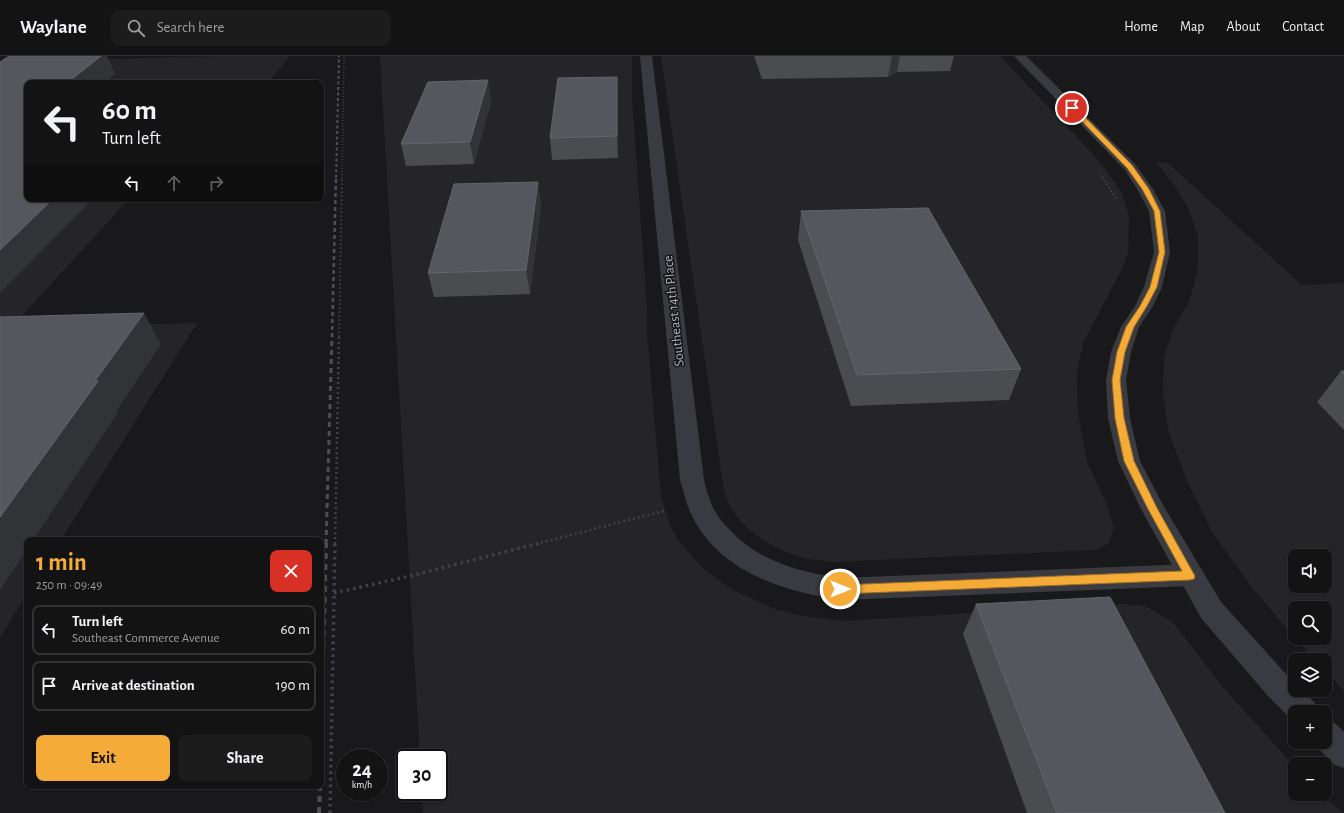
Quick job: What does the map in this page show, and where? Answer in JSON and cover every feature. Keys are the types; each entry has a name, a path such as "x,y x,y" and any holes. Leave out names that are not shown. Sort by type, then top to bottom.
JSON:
{"street":[{"name":"Southeast 14th Place","path":"646,56 694,493 705,518 724,541 736,552 751,562 784,578 821,587 840,589 1190,576"},
{"path":"1020,56 1120,156 1142,184 1157,211 1162,252 1153,287 1144,306 1130,327 1121,352 1116,380 1119,418 1129,461 1153,509 1190,576 1211,610 1278,687 1296,705"},
{"path":"1332,741 1344,753"}],"path":[{"path":"330,813 344,56"},
{"path":"334,593 417,574 664,511"}],"shaded area":[{"path":"220,56 290,56 270,80 24,80 24,202 126,202 11,328 197,323 63,537 24,537 24,599 0,637 0,62"},
{"path":"380,56 632,56 632,98 647,309 647,332 661,496 670,525 678,540 702,567 735,591 775,609 797,615 842,621 1121,604 1145,606 1172,621 1222,686 1288,759 1288,801 1329,801 1343,813 423,813 422,801 448,801 448,749 419,749"},
{"path":"661,56 1000,56 1092,153 1122,193 1129,216 1128,253 1122,269 1083,343 1077,372 1078,413 1087,462 1107,505 1114,528 1108,544 1096,550 833,562 807,559 783,551 761,539 744,525 731,509 724,492"},
{"path":"1156,162 1168,163 1302,285 1344,283 1344,691 1332,678 1332,653 1309,653 1301,645 1332,645 1332,601 1288,601 1288,630 1250,585 1212,532 1188,483 1169,434 1163,394 1164,358 1173,329 1189,302 1198,270 1198,237 1189,209 1172,182"}],"building":[{"path":"9,56 101,56 71,80 24,80 24,202 50,202 0,250 0,62"},
{"path":"617,77 617,136 550,138 558,78"},
{"path":"488,80 470,142 401,144 428,82"},
{"path":"538,182 526,270 428,273 454,184"},
{"path":"928,208 1021,369 857,375 801,211"},
{"path":"144,313 95,381 98,381 0,517 0,317"},
{"path":"1110,597 1225,813 1057,813 976,604"}],"railway":[{"path":"336,178 339,56"},
{"path":"332,337 336,177"},
{"path":"326,544 332,336"},
{"path":"324,620 326,543"},
{"path":"319,813 320,789"}],"route":[{"path":"840,589 1190,576 1153,509 1129,461 1119,418 1116,380 1121,352 1130,327 1144,306 1153,287 1162,252 1157,211 1146,189 1130,167 1115,150 1072,108"}]}
